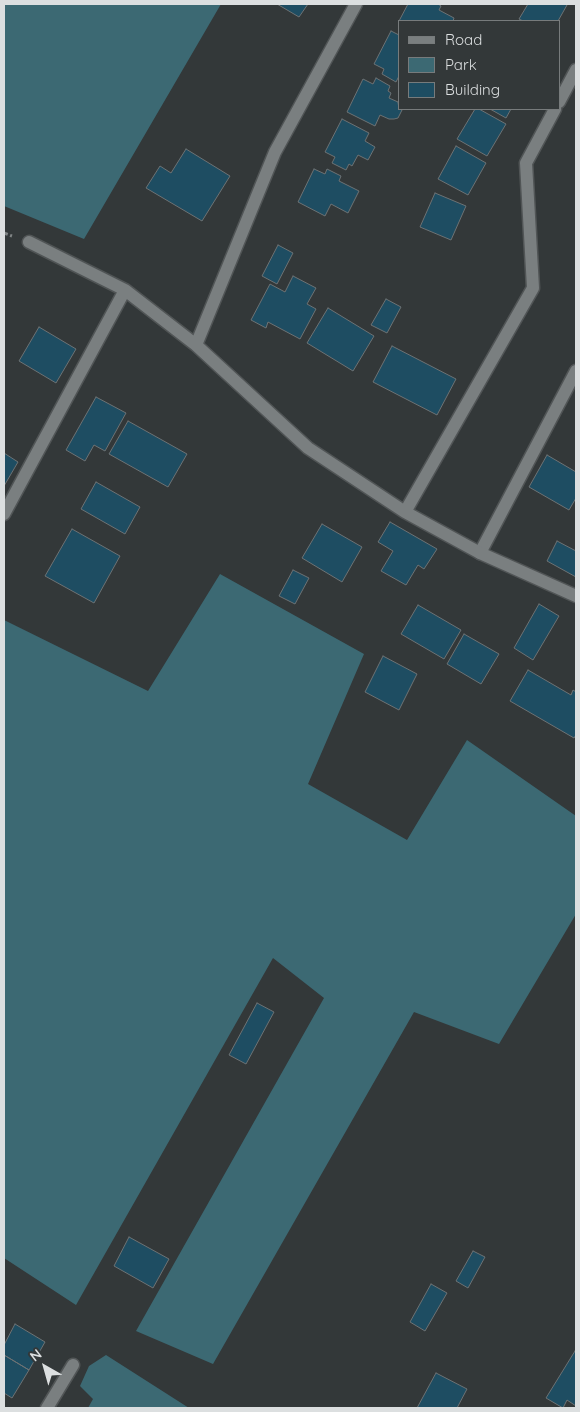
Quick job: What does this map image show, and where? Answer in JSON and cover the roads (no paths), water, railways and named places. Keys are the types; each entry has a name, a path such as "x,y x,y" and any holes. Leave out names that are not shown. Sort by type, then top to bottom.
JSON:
{"street":[{"path":"196,345 275,152 356,4"},
{"path":"560,100 576,70"},
{"path":"405,512 533,288 526,163 554,110"},
{"path":"29,242 125,290 196,345 308,448 405,512 480,553 576,596"},
{"path":"4,514 125,290"},
{"path":"480,553 576,371"},
{"path":"46,1408 73,1365"}]}
